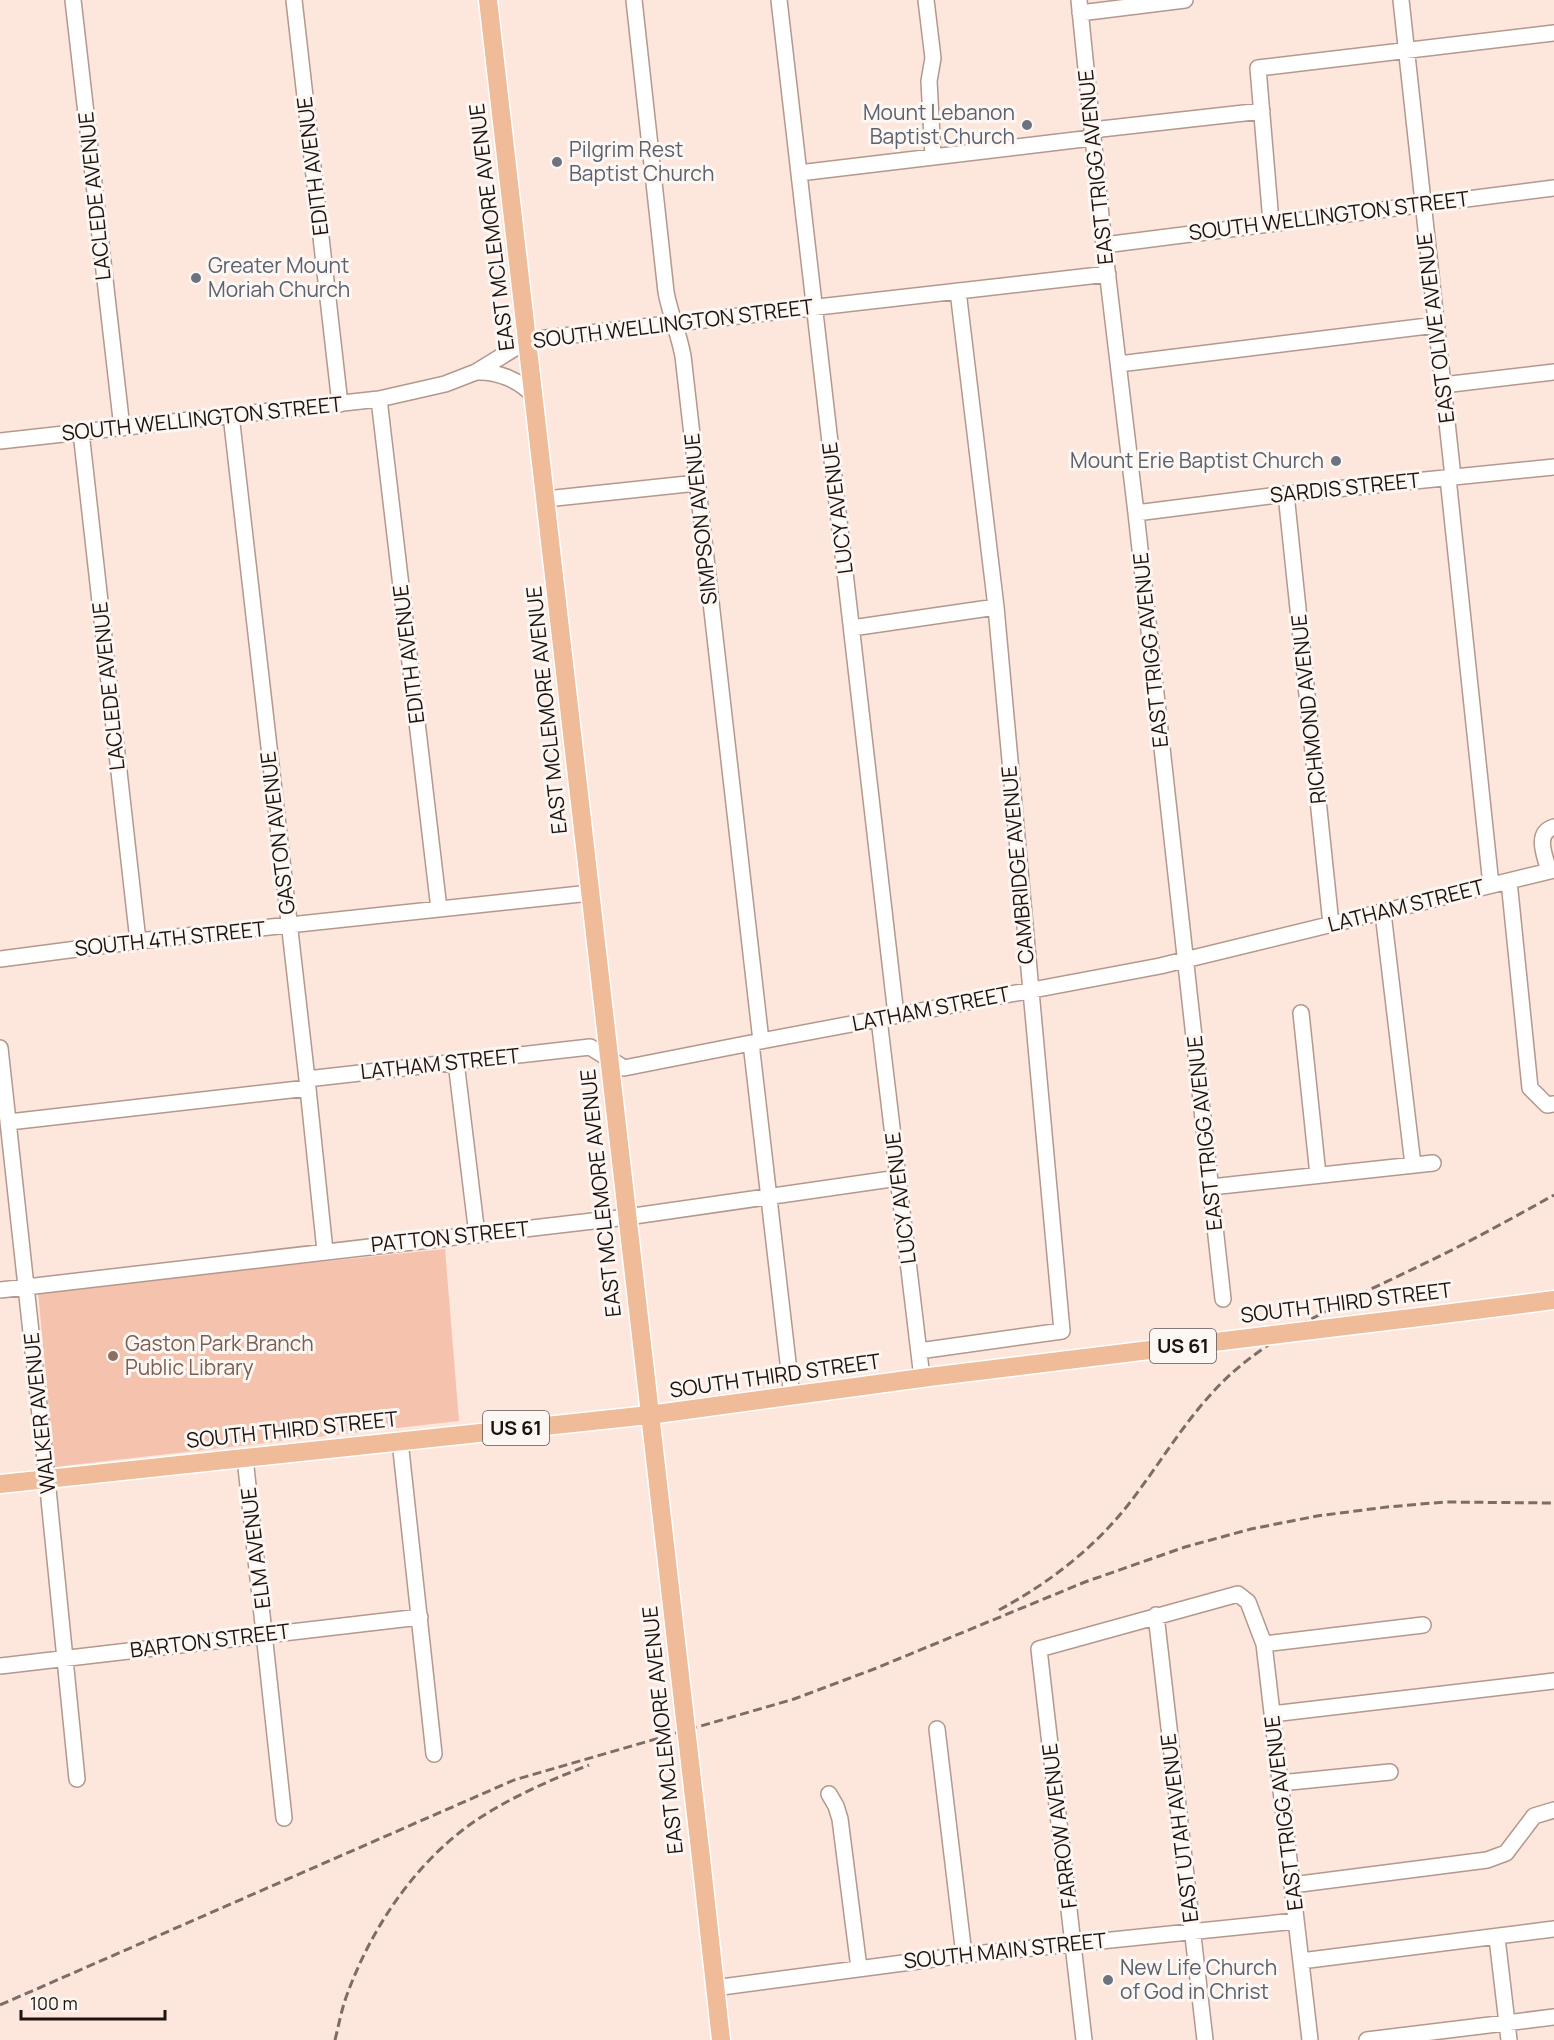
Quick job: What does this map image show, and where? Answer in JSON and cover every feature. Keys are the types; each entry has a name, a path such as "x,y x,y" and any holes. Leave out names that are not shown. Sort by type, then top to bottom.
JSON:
{"main road":[{"name":"EAST MCLEMORE AVENUE","path":"488,0 721,2040"},
{"name":"SOUTH THIRD STREET","path":"0,1484 649,1415 926,1377 1554,1300"}],"street":[{"name":"LACLEDE AVENUE","path":"73,0 122,428"},
{"name":"EDITH AVENUE","path":"294,0 340,404"},
{"name":"SIMPSON AVENUE","path":"634,0 666,292 683,356 756,1042 769,1196 792,1397"},
{"name":"LUCY AVENUE","path":"779,0 896,1015"},
{"path":"926,0 933,58 929,81 933,156"},
{"path":"1080,6 1185,0"},
{"name":"EAST OLIVE AVENUE","path":"1401,0 1443,385 1450,478 1491,885"},
{"name":"EAST TRIGG AVENUE","path":"1080,6 1104,245 1223,1299"},
{"path":"1271,222 1258,68 1554,33"},
{"path":"799,172 1262,111"},
{"name":"SOUTH WELLINGTON STREET","path":"1104,245 1271,222 1554,188"},
{"name":"SOUTH WELLINGTON STREET","path":"0,441 379,399 445,384 476,372 528,340 1108,274"},
{"name":"CAMBRIDGE AVENUE","path":"919,1351 1062,1331 1029,990 996,607 958,291"},
{"path":"1119,364 1436,325"},
{"path":"476,372 487,372 524,385 534,396"},
{"path":"1443,385 1554,372"},
{"name":"EDITH AVENUE","path":"379,399 439,909"},
{"name":"GASTON AVENUE","path":"231,416 325,1251"},
{"name":"LACLEDE AVENUE","path":"81,432 138,941"},
{"name":"SARDIS STREET","path":"1136,513 1286,494 1554,466"},
{"path":"546,499 697,483"},
{"name":"RICHMOND AVENUE","path":"1286,494 1331,924"},
{"path":"852,628 996,607"},
{"path":"1551,871 1542,839 1546,829 1554,826"},
{"name":"LATHAM STREET","path":"6,1126 456,1062 590,1047 624,1068 1185,960 1383,913 1436,897 1551,871"},
{"path":"1509,881 1530,1088 1547,1105 1554,1104"},
{"name":"SOUTH 4TH STREET","path":"0,959 138,941 590,893"},
{"path":"1383,913 1413,1165"},
{"path":"1301,1014 1318,1175"},
{"name":"LUCY AVENUE","path":"879,1019 919,1351 926,1377"},
{"name":"WALKER AVENUE","path":"0,1048 6,1126 27,1287 77,1779"},
{"path":"456,1062 477,1235"},
{"path":"1211,1187 1432,1163"},
{"name":"PATTON STREET","path":"0,1290 627,1217 898,1178"},
{"path":"400,1442 434,1754"},
{"name":"ELM AVENUE","path":"245,1458 266,1635 284,1818"},
{"name":"EAST TRIGG AVENUE","path":"1156,1616 1238,1594 1248,1602 1264,1644 1310,2040"},
{"name":"FARROW AVENUE","path":"1084,2040 1039,1649 1156,1616"},
{"name":"EAST UTAH AVENUE","path":"1156,1616 1205,2040"},
{"name":"BARTON STREET","path":"0,1666 420,1617"},
{"path":"1264,1644 1423,1625"},
{"path":"1272,1714 1554,1681"},
{"path":"938,1730 964,1955"},
{"path":"1280,1783 1390,1772"},
{"path":"829,1794 840,1819 859,1968"},
{"path":"1292,1885 1487,1860 1506,1853 1534,1816 1554,1810"},
{"name":"SOUTH MAIN STREET","path":"714,1988 964,1955 1296,1921"},
{"path":"1301,1961 1554,1929"},
{"path":"1497,1938 1509,2040"},
{"path":"1367,2040 1554,2017"}],"shaded area":[{"path":"445,1249 459,1421 54,1467 38,1291"}],"railway":[{"path":"999,1610 1053,1577 1100,1536 1128,1505 1203,1403 1232,1373 1253,1356 1321,1314 1452,1250 1554,1195"},
{"path":"0,2005 514,1780 794,1699 874,1669 1085,1582 1185,1547 1251,1529 1317,1516 1387,1507 1445,1502 1554,1503"},
{"path":"335,2040 346,1998 372,1940 386,1915 421,1869 441,1848 486,1814 536,1787 589,1765"}],"place":[{"name":"Mount Lebanon Baptist Church","path":"1027,125"},
{"name":"Pilgrim Rest Baptist Church","path":"557,162"},
{"name":"Greater Mount Moriah Church","path":"196,278"},
{"name":"Mount Erie Baptist Church","path":"1336,461"},
{"name":"Gaston Park Branch Public Library","path":"113,1356"},
{"name":"New Life Church of God in Christ","path":"1108,1980"}]}
